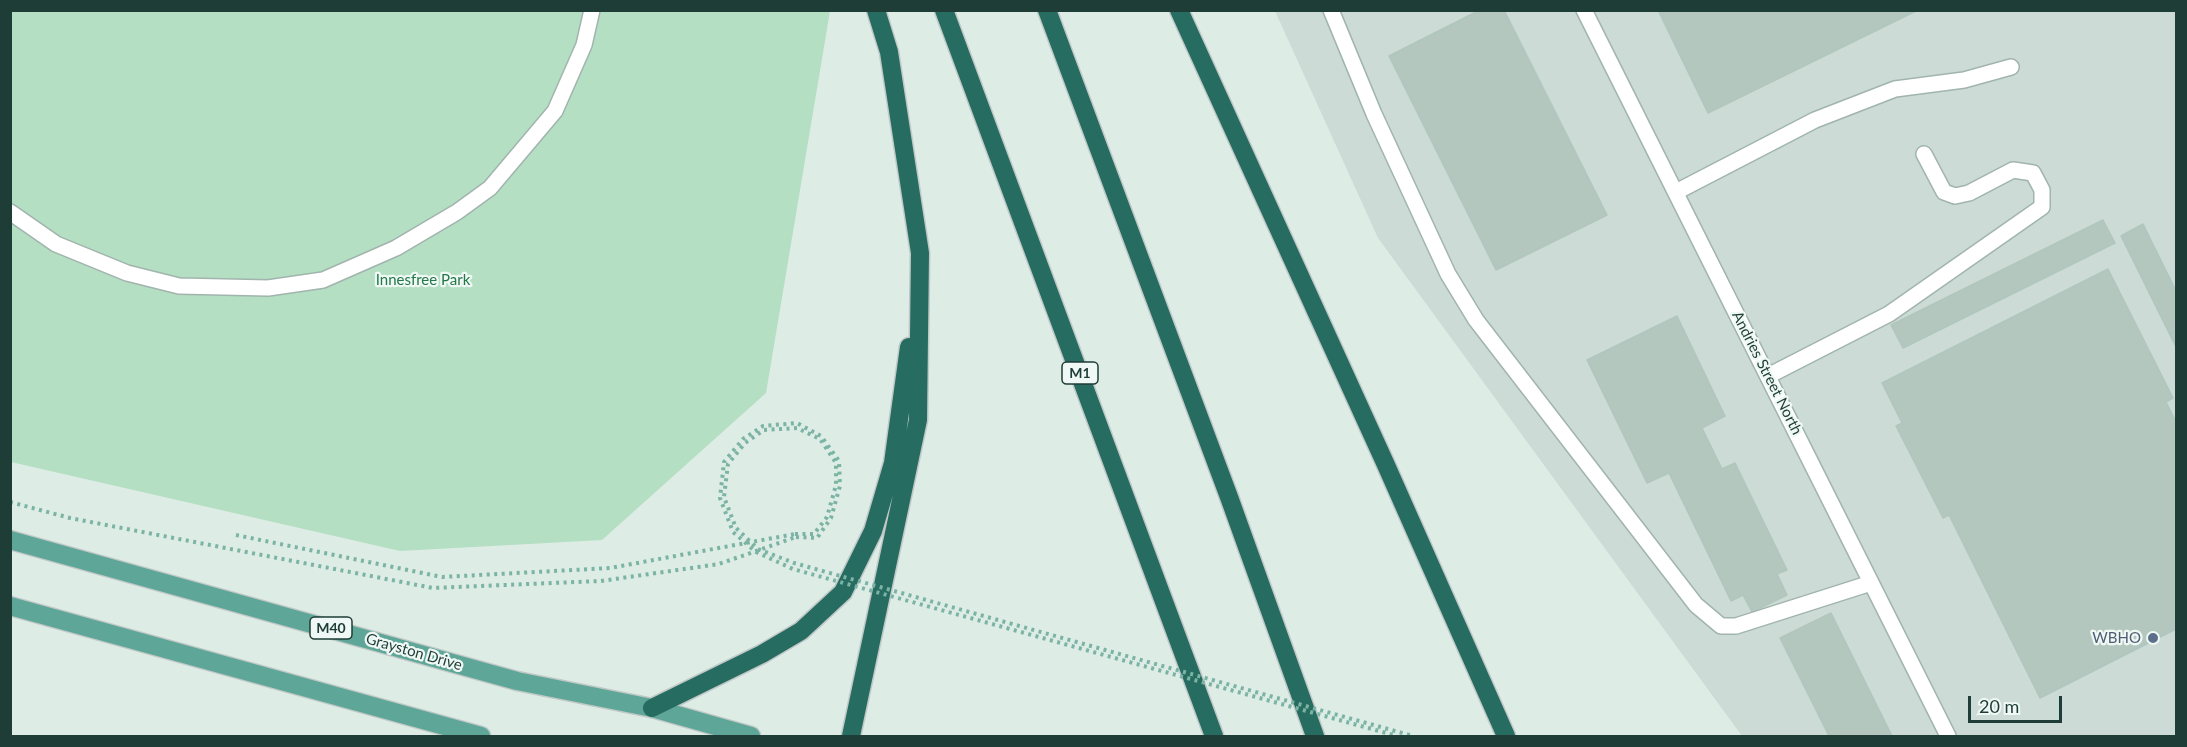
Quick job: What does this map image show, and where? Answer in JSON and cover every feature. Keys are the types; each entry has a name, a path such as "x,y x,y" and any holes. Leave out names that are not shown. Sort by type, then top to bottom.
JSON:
{"highway":[{"path":"850,736 918,420 920,253 889,52 876,10"},
{"name":"M1","path":"944,10 1214,736"},
{"path":"1047,10 1229,497 1315,736"},
{"path":"1179,10 1386,465 1506,736"},
{"path":"652,708 762,654 801,631 843,592 873,531 892,464 920,253"},
{"path":"1386,465 1518,736"}],"main road":[{"name":"Grayston Drive","path":"10,540 518,681 652,708 751,736"},
{"path":"10,606 481,736"},
{"path":"10,614 120,638"}],"lane":[{"path":"10,212 56,244 127,273 179,286 268,288 323,280 396,248 457,212 490,188 555,111 584,45 592,10"},
{"path":"1331,10 1374,114 1443,263 1476,320 1696,605 1721,626 1736,626 1871,583"},
{"name":"Andries Street North","path":"1584,10 1948,736"},
{"path":"1676,192 1815,120 1895,89 1964,81 2011,67"},
{"path":"1768,376 1889,314 2042,207 2042,190 2033,173 2013,170 1969,193 1955,196 1944,192 1924,154"}],"path":[{"path":"10,502 70,518 433,588 601,581 719,564 795,536 817,538 831,518 840,486 839,461 821,436 797,423 763,426 743,440 724,462 720,498 733,532 756,552 793,568 1396,736"},
{"path":"236,535 441,577 610,568 795,536 814,534 827,517 836,485 836,463 820,439 797,428 764,430 745,443 728,464 724,497 736,528 758,549 794,563 1413,736"}],"shaded area":[{"path":"1275,11 2176,11 2176,736 1742,736 1378,238"}],"green space":[{"name":"Innesfree Park","path":"10,11 830,11 766,393 602,540 400,551 11,462"}],"building":[{"path":"1480,10 1504,10 1607,215 1496,270 1389,56"},
{"path":"1658,10 1918,10 1708,113"},
{"path":"2103,220 2115,243 1903,348 1891,325"},
{"path":"2143,224 2176,291 2176,347 2121,236"},
{"path":"2108,269 2173,398 2166,402 2176,422 2176,629 2040,698 1949,515 1943,518 1896,426 1902,423 1882,383"},
{"path":"1677,316 1725,416 1702,428 1722,469 1735,463 1787,570 1777,574 1787,595 1752,612 1743,595 1731,601 1669,473 1647,483 1587,360"},
{"path":"1831,613 1892,736 1829,736 1780,638"}],"place":[{"name":"WBHO","path":"2153,638"}]}
